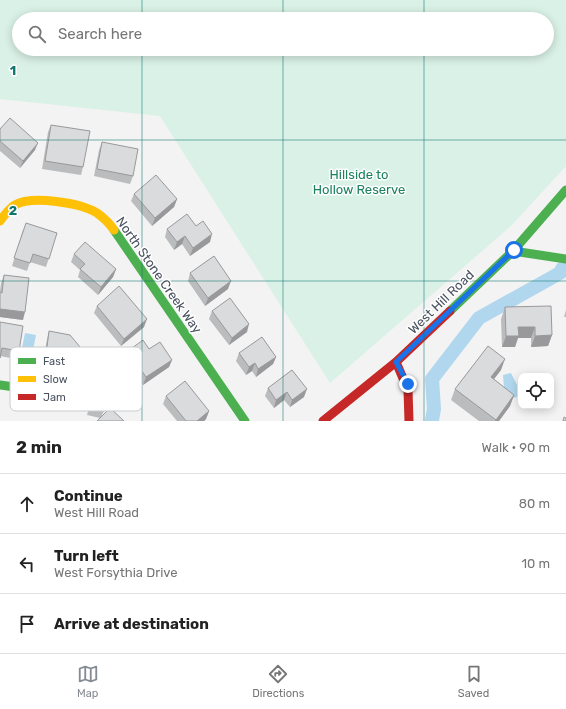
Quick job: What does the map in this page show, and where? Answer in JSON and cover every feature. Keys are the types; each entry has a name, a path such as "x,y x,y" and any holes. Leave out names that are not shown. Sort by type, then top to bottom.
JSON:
{"street":[{"name":"West Hill Road","path":"323,421 396,362 513,251 566,190"},
{"name":"North Stone Creek Way","path":"0,221 15,205 35,200 80,206 96,213 110,224 218,385 245,421"},
{"path":"513,251 566,259"},
{"path":"396,362 408,384 412,399 410,421"},
{"path":"0,385 10,386"}],"green space":[{"name":"Hillside to Hollow Reserve","path":"0,0 566,0 566,166 511,226 330,383 160,116 0,99"}],"water":[{"path":"25,333 36,335 34,347 22,347"},
{"path":"511,373 517,385 517,397 510,399 504,388 503,375"}],"building":[{"path":"10,118 38,143 23,161 0,141 0,129"},
{"path":"51,125 90,131 83,167 45,161"},
{"path":"102,142 138,149 133,176 97,169"},
{"path":"156,175 177,199 155,218 134,194"},
{"path":"187,214 196,226 203,221 212,234 193,248 185,236 177,242 167,229"},
{"path":"26,223 57,233 49,259 33,254 30,263 14,258"},
{"path":"85,242 116,269 101,287 80,269 85,264 74,254"},
{"path":"214,256 231,281 208,298 190,273"},
{"path":"4,275 29,278 25,312 0,309 0,292 2,293"},
{"path":"119,286 147,319 124,339 97,306"},
{"path":"230,298 249,324 232,338 212,311"},
{"path":"551,306 552,335 535,336 535,327 518,327 519,336 506,336 505,307"},
{"path":"0,322 23,326 20,347 10,347 10,349 2,348 0,358"},
{"path":"49,331 70,335 80,347 47,347"},
{"path":"262,337 276,357 258,369 255,363 249,367 239,353"},
{"path":"143,340 149,349 160,342 172,360 146,377 142,371 142,347 133,347"},
{"path":"488,346 505,359 491,377 514,395 496,420 455,389"},
{"path":"292,370 307,389 292,400 287,392 276,400 268,388"},
{"path":"185,381 209,411 197,421 186,421 166,396"},
{"path":"107,411 113,411 124,421 97,421"}],"waterway":[{"path":"432,420 434,409 432,379 479,318 560,273 562,269"}],"traffic: fast":[{"path":"450,311 513,251 566,190"},
{"path":"114,230 245,421"},
{"path":"513,251 566,259"},
{"path":"0,385 10,386"}],"traffic: slow":[{"path":"0,221 15,205 23,202 44,200 69,203 90,209 109,223 114,230"}],"traffic: jam":[{"path":"323,421 396,362 450,311"},
{"path":"396,362 408,390 409,421"}],"route":[{"path":"408,384 396,362 514,250"}]}
